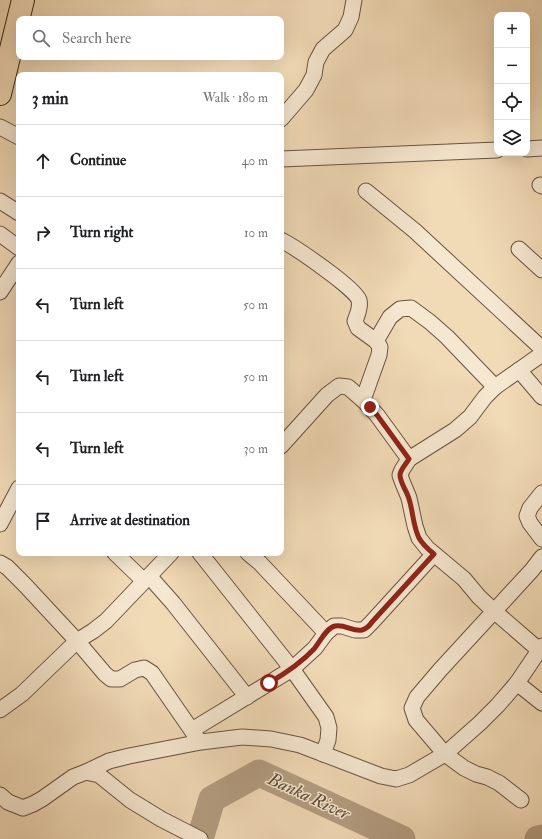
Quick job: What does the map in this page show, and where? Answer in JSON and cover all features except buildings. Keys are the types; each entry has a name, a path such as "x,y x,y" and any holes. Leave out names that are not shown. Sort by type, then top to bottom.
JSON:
{"main road":[{"path":"19,16 23,0"},
{"path":"0,94 16,29"}],"street":[{"path":"284,116 306,90 314,75 316,62 323,49 345,30 351,17 354,0"},
{"path":"0,127 16,135"},
{"path":"530,149 542,148"},
{"path":"284,159 494,150"},
{"path":"366,191 414,231 542,347"},
{"path":"0,201 16,211"},
{"path":"0,234 16,246"},
{"path":"284,242 318,264 353,292 359,300 359,309 355,321 358,328 376,341 380,347 379,355 363,400"},
{"path":"519,249 542,270"},
{"path":"0,292 16,268"},
{"path":"376,341 390,316 400,309 412,308 441,332 495,387"},
{"path":"0,795 8,802 23,808 42,799 73,776 86,772 109,761 201,742 242,737 271,739 300,745 381,776 396,778 409,775 445,754 494,709 517,683 541,648 494,611 479,597 464,579 427,548 419,538 409,498 400,475 409,459 455,430 470,417 485,397 495,387 542,354"},
{"path":"519,370 542,397"},
{"path":"284,443 327,394 339,386 348,387 377,415 409,459"},
{"path":"542,493 530,508 527,516 530,523 542,539"},
{"path":"0,524 15,505"},
{"path":"192,730 292,669 315,648 326,633 334,626 364,630 434,554"},
{"path":"119,556 173,603 246,697"},
{"path":"0,710 22,694 77,641 106,621 167,556"},
{"path":"209,556 326,717 329,728 328,740 324,754"},
{"path":"251,556 264,567 326,633"},
{"path":"521,800 499,783 464,768 445,754 416,720 412,708 417,697 440,670 532,570 542,557"},
{"path":"0,563 25,585 111,679 120,679 135,670 144,668 152,673 201,742"},
{"path":"517,683 542,703"},
{"path":"86,772 99,775 130,800 161,819 200,839"}],"waterway":[{"name":"Banka River","path":"200,839 212,799 259,773 402,839"},
{"name":"Banka River","path":"538,839 542,838"}],"route":[{"path":"269,683 292,669 305,658 315,648 326,633 334,626 364,630 434,554 419,538 409,498 400,475 409,459 370,407"}]}
